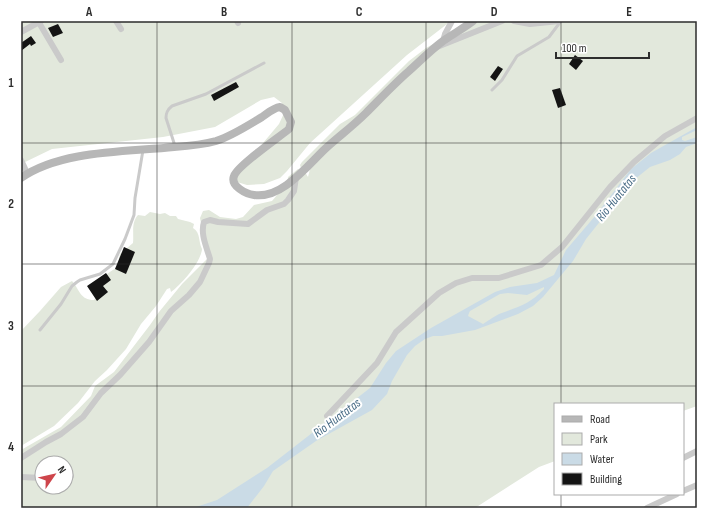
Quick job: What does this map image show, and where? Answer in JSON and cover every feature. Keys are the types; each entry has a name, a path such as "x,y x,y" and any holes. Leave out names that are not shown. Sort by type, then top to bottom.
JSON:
{"street":[{"path":"21,32 39,21 61,60"},
{"path":"116,21 121,29"},
{"path":"443,41 452,21"},
{"path":"21,160 24,175 38,167 70,158 116,152 197,145 230,136 270,111 280,107 286,110 291,122 289,129 242,166 234,176 233,180 239,188 244,191 260,196 268,195 280,189 309,166 324,150 443,41 474,21"},
{"path":"436,48 502,21"},
{"path":"514,21 530,24 560,21"},
{"path":"327,416 377,363 396,332 438,293 456,283 472,278 499,278 541,265 562,247 610,187 634,162 665,136 697,118"},
{"path":"21,458 61,434 83,417 101,393 120,375 149,342 171,311 189,295 200,282 210,263 202,228 204,222 210,220 248,224 267,210 284,204 294,191 296,177"},
{"path":"684,458 697,451"},
{"path":"21,478 34,478"},
{"path":"684,491 697,485"},
{"path":"647,508 675,495"}],"lane":[{"path":"492,90 502,80 518,56 549,36 560,21"},
{"path":"175,147 166,118 168,109 172,106 206,94 264,63"},
{"path":"40,330 58,308 72,286 80,280 100,274 113,264 134,215 136,190 143,150"}],"green space":[{"path":"21,21 451,21 407,55 310,143 280,178 264,184 247,185 237,182 236,175 279,124 285,111 282,103 274,97 261,100 215,127 163,137 52,149 21,164"},
{"path":"474,21 697,21 697,406 684,411 684,403 554,403 554,461 539,467 475,508 21,508 21,450 61,427 91,396 95,386 114,372 182,284 208,258 200,218 203,211 209,210 220,217 236,219 243,217 254,205 272,201 287,183 288,177 298,169 305,172 308,177 310,169 301,168 300,165 302,162 340,124 355,115 409,61 426,48"},
{"path":"150,212 160,214 165,213 170,216 176,216 178,219 194,224 193,228 197,232 202,249 198,260 190,273 175,289 171,292 170,288 167,289 156,306 141,324 126,349 95,381 78,403 54,426 21,446 21,331 61,287 72,281 83,296 89,300 94,300 100,291 103,279 106,275 117,268 120,254 133,243 134,221 138,215 145,216"}],"water":[{"name":"Rio Huatatas","path":"697,127 697,130 682,137 682,140 685,141 697,137 697,143 686,147 680,154 670,160 650,167 630,183 586,239 573,261 543,297 533,306 518,314 475,330 442,336 433,336 425,339 415,346 407,355 392,381 387,394 372,410 316,441 273,471 264,486 247,508 193,508 217,500 267,468 370,388 386,363 396,351 431,328 495,292 510,287 537,283 554,275 566,250 596,215 631,169 651,153","holes":["544,287 544,289 529,302 499,314 483,324 468,316 470,311 500,294 508,293 527,295"]}],"building":[{"path":"58,24 63,33 53,37 48,28"},
{"path":"31,36 36,43 31,46 30,44 21,51 21,43"},
{"path":"575,55 583,61 576,70 569,64"},
{"path":"498,66 503,69 495,81 490,77"},
{"path":"236,82 239,87 214,101 211,95"},
{"path":"560,88 566,105 558,108 552,90"},
{"path":"124,247 135,252 126,274 115,269"},
{"path":"106,273 111,280 103,286 108,292 97,301 87,286"}]}
